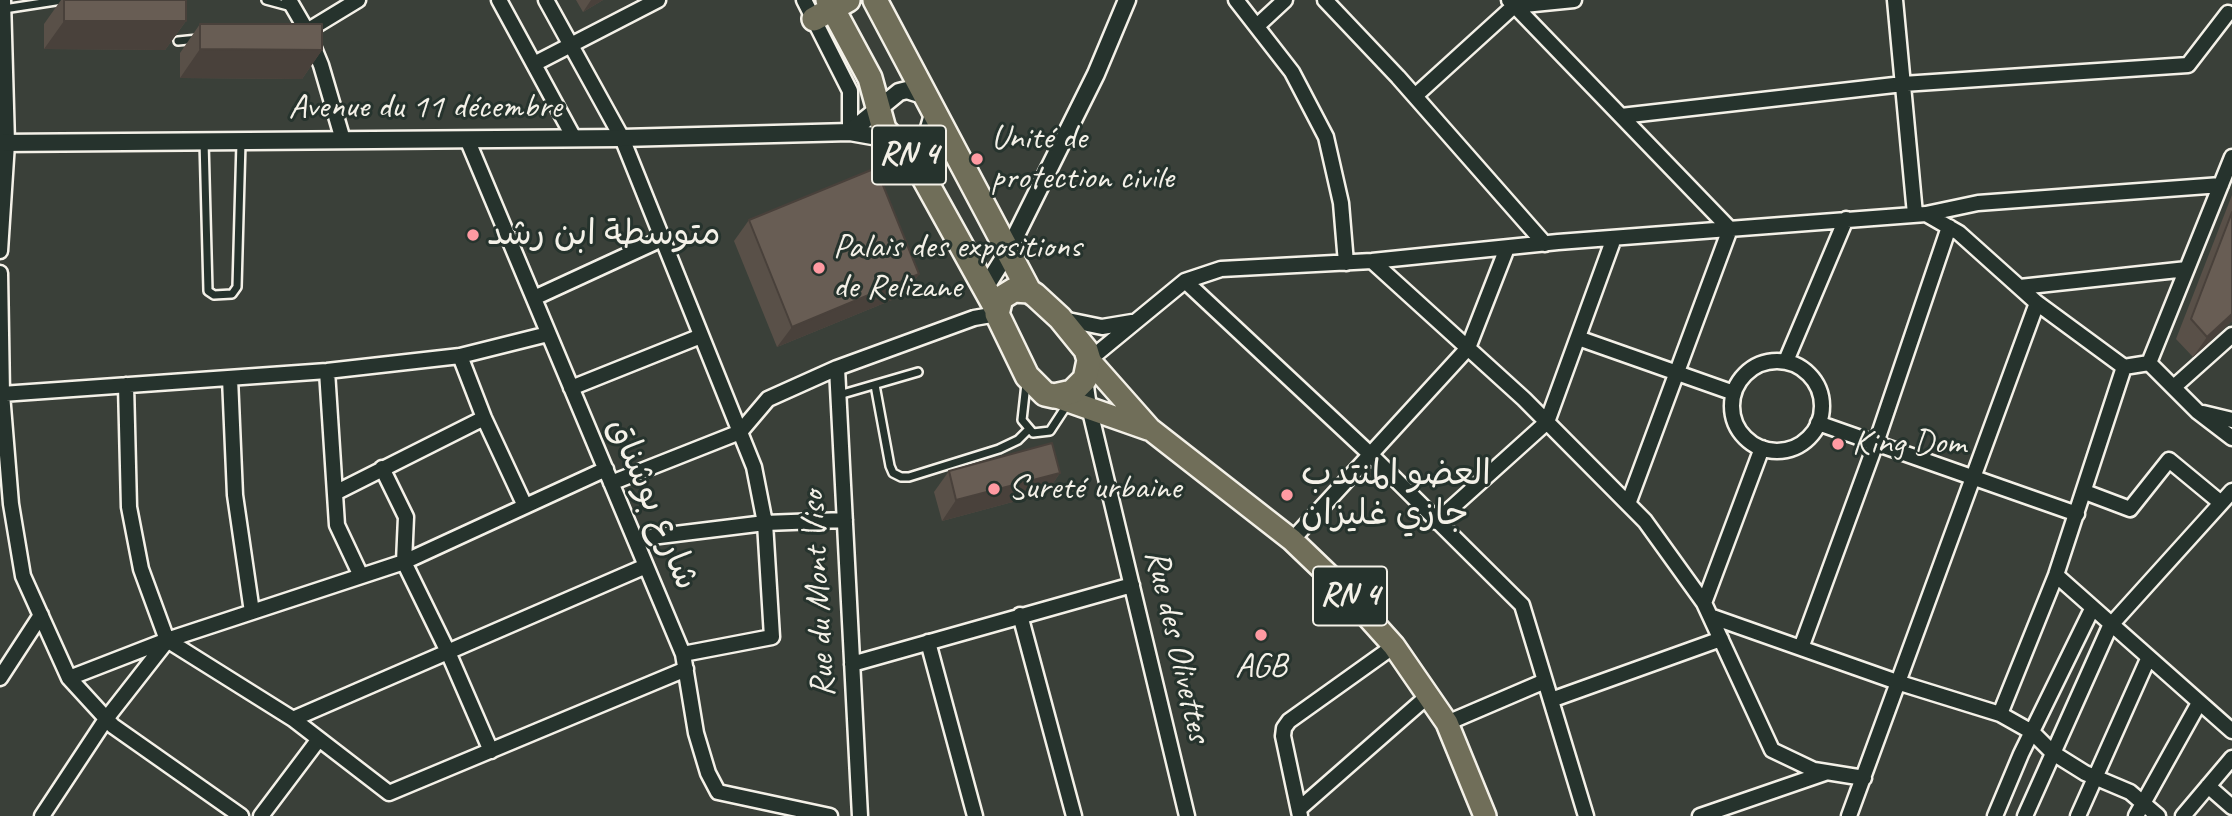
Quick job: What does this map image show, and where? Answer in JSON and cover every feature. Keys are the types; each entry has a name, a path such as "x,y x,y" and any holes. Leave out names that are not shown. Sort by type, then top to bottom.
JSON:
{"highway":[{"name":"RN 4","path":"875,0 1029,291"},
{"name":"RN 4","path":"825,5 870,78 884,129 915,162 997,312"},
{"path":"1014,290 1029,291 1060,318 1080,341 1078,385 1037,390 1027,376 997,312 1007,293 1014,290"}],"main road":[{"name":"RN 4","path":"1078,385 1150,429"},
{"name":"RN 4","path":"1078,385 1150,429 1292,540 1342,587 1394,646 1447,723 1485,816"}],"street":[{"path":"499,0 574,138"},
{"path":"126,385 130,507 141,569 167,640 293,719 389,793 491,751 684,662 772,638 765,523 754,467 622,138 546,0"},
{"path":"534,64 658,0"},
{"path":"985,288 1007,253 1096,74 1127,0"},
{"path":"1236,0 1292,72 1326,137 1341,203 1346,262"},
{"path":"1257,26 1285,0"},
{"path":"1325,0 1415,96 1545,244"},
{"path":"1415,96 1512,3 1574,0"},
{"path":"1895,0 1920,214"},
{"path":"1621,116 1903,84 2188,65 2230,15 2221,0"},
{"path":"301,32 349,2"},
{"path":"1512,3 1730,229"},
{"path":"291,4 301,32 321,65 343,140"},
{"path":"0,251 3,5"},
{"path":"825,5 850,91 850,132"},
{"path":"850,132 877,108 899,92 907,90 930,103 931,128 920,140 912,143 894,141"},
{"name":"Avenue du 11 décembre","path":"3,143 622,138 850,132 894,141"},
{"name":"شارع بوشناق","path":"467,139 684,662 696,733 708,773 718,792 830,816"},
{"path":"2149,363 2232,157"},
{"path":"1078,385 1134,321 1185,281 1202,274 1239,267 1372,261 1614,238 1920,214 1978,203 2221,185"},
{"path":"1920,214 1949,228 2037,303 2124,367 2149,363"},
{"path":"1786,362 1846,219"},
{"path":"1801,648 1876,443 1949,228"},
{"path":"1628,504 1730,229"},
{"path":"1436,522 1547,422 1614,238"},
{"path":"534,298 662,239"},
{"path":"1292,540 1468,348 1507,248"},
{"path":"1372,261 1547,422 1645,521 1707,610 1772,750 1814,770 1864,778"},
{"path":"2020,287 2187,268"},
{"path":"0,273 3,429 11,504 23,576 69,678 106,719 241,816"},
{"path":"1185,281 1370,454 1522,605 1586,816"},
{"path":"1849,816 2037,303"},
{"path":"69,678 167,640 404,562 525,506 740,432 768,399 837,368 997,312"},
{"path":"1060,318 1093,327 1134,321"},
{"path":"2,394 327,371 460,356 548,334"},
{"path":"2175,386 2232,335"},
{"path":"571,388 701,336"},
{"path":"1578,338 1734,393"},
{"path":"460,356 484,418 525,506"},
{"path":"1773,360 1786,362 1801,368 1812,378 1819,392 1821,407 1818,423 1801,444 1775,451 1762,448 1740,432 1732,406 1734,393 1748,370 1773,360"},
{"path":"2149,363 2199,412 2232,438"},
{"path":"2000,714 2056,575 2124,367"},
{"name":"Rue du Mont Viso","path":"837,368 860,816"},
{"path":"327,371 337,492 337,525 360,576"},
{"path":"230,378 235,495 252,612"},
{"name":"Rue des Olivettes","path":"1078,385 1132,585 1187,816"},
{"path":"2199,412 2232,420"},
{"path":"337,492 484,418"},
{"path":"1818,423 2077,514"},
{"path":"1707,610 1762,448"},
{"path":"2085,492 2130,509 2169,460 2221,503"},
{"path":"382,468 405,517 404,562 448,652 491,751"},
{"path":"2025,816 2110,626 2232,491"},
{"path":"635,539 765,523 845,520"},
{"path":"293,719 646,566"},
{"path":"2056,575 2110,626 2232,732"},
{"path":"852,664 1132,585"},
{"path":"1995,816 2032,732 2092,609"},
{"path":"1707,610 1801,648 1899,683 2000,714 2032,732 2053,753 2095,778 2130,792 2139,809 2158,816"},
{"path":"0,678 41,615"},
{"path":"1020,615 1074,816"},
{"path":"1551,699 1721,639"},
{"path":"42,816 106,719 167,640"},
{"path":"928,642 975,816"},
{"path":"1300,813 1284,728 1289,721 1394,646"},
{"path":"2078,816 2148,659"},
{"path":"1447,723 1545,681"},
{"path":"1300,813 1429,695"},
{"path":"2139,809 2199,703"},
{"path":"261,816 319,739"},
{"path":"2183,816 2232,758"},
{"path":"1700,816 1826,772"},
{"path":"2208,786 2232,807"}],"lane":[{"path":"3,5 62,0"},
{"path":"265,0 291,4"},
{"path":"178,41 204,39"},
{"path":"204,141 208,291 214,295 232,294 237,288 241,141"},
{"path":"839,395 918,372"},
{"path":"1027,376 1022,414 1028,430 1039,434 1050,431 1078,385"},
{"path":"875,384 890,466 893,473 901,477 909,477 999,449 1018,440 1028,430"}],"building":[{"path":"64,0 186,0 186,21 64,21"},
{"path":"200,24 322,24 322,50 200,49"},
{"name":"Palais des expositions de Relizane","path":"876,168 919,274 792,327 749,220"},
{"path":"2232,212 2232,314 2207,337 2191,319"},
{"path":"1052,443 1060,473 956,500 949,471"}],"place":[{"name":"Unité de protection civile","path":"977,159"},
{"name":"متوسطة ابن رشد","path":"473,235"},
{"name":"Palais des expositions de Relizane","path":"819,268"},
{"name":"King Dom","path":"1838,444"},
{"name":"Sureté urbaine","path":"994,489"},
{"name":"العضو المنتدب جازي غليزان","path":"1287,495"},
{"name":"AGB","path":"1261,635"}]}
